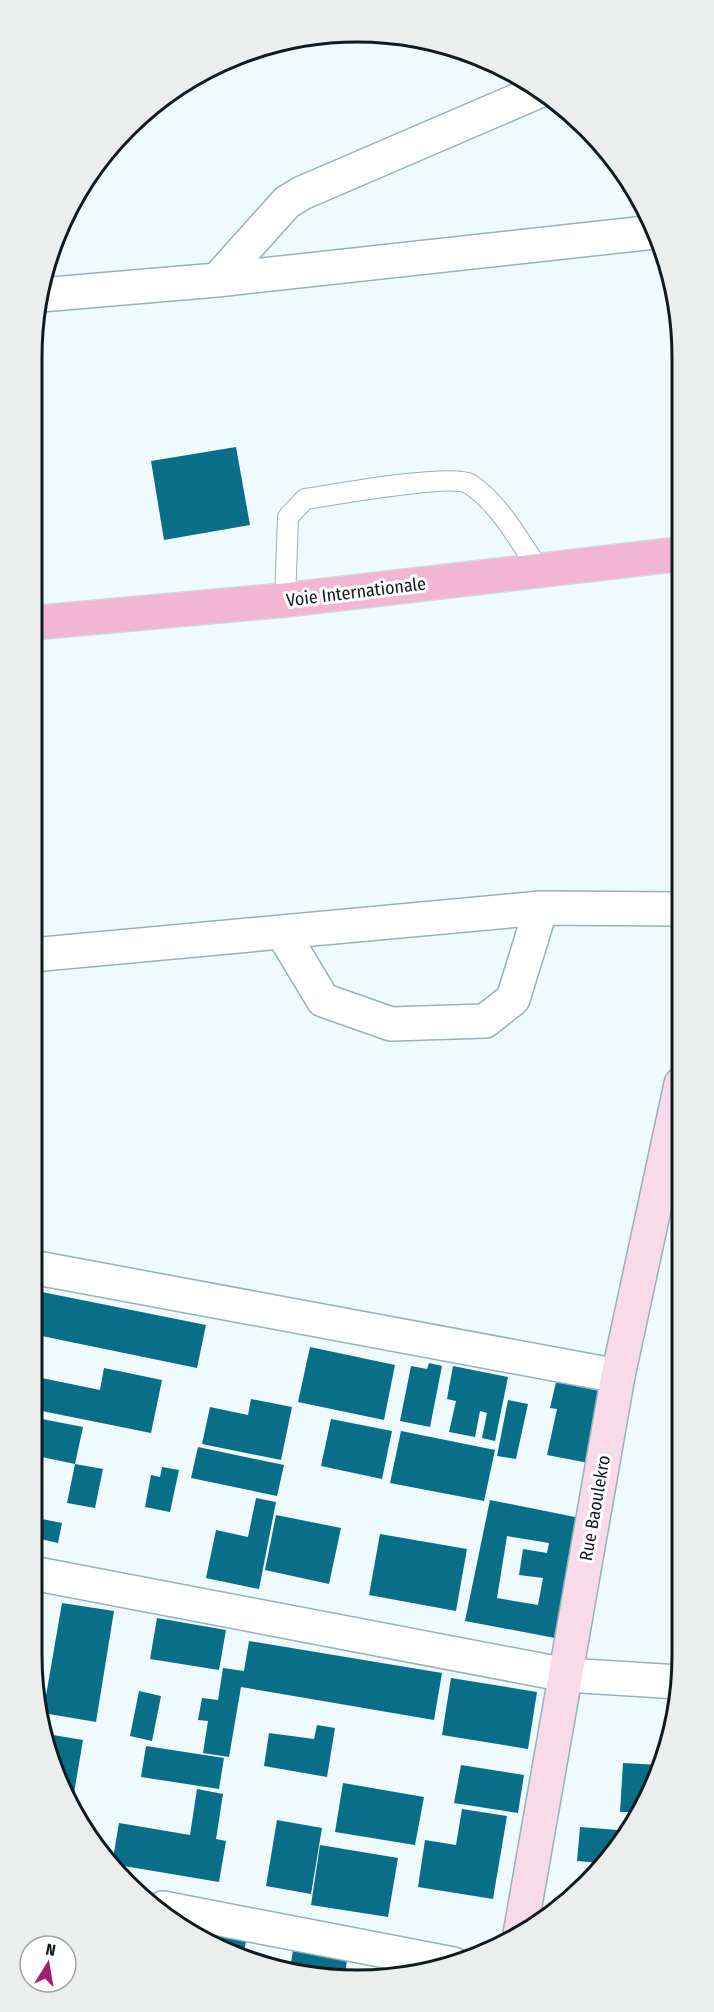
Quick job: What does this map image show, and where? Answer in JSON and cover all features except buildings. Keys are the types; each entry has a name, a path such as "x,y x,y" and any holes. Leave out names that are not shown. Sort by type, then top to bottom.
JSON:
{"main road":[{"name":"Voie Internationale","path":"42,622 285,600 672,555"}],"street":[{"path":"217,280 287,202 302,193 531,94"},
{"path":"48,294 217,280 647,233"},
{"path":"42,954 541,908 672,909"},
{"path":"282,932 324,1000 391,1024 485,1020 513,999 541,908"},
{"name":"Rue Baoulekro","path":"522,1923 618,1376 672,1126"},
{"path":"42,1269 618,1376"},
{"path":"42,1575 566,1675 670,1681"},
{"path":"172,1910 434,1960"}],"lane":[{"path":"285,600 288,517 305,498 436,481 468,482 494,505 540,571"}]}
